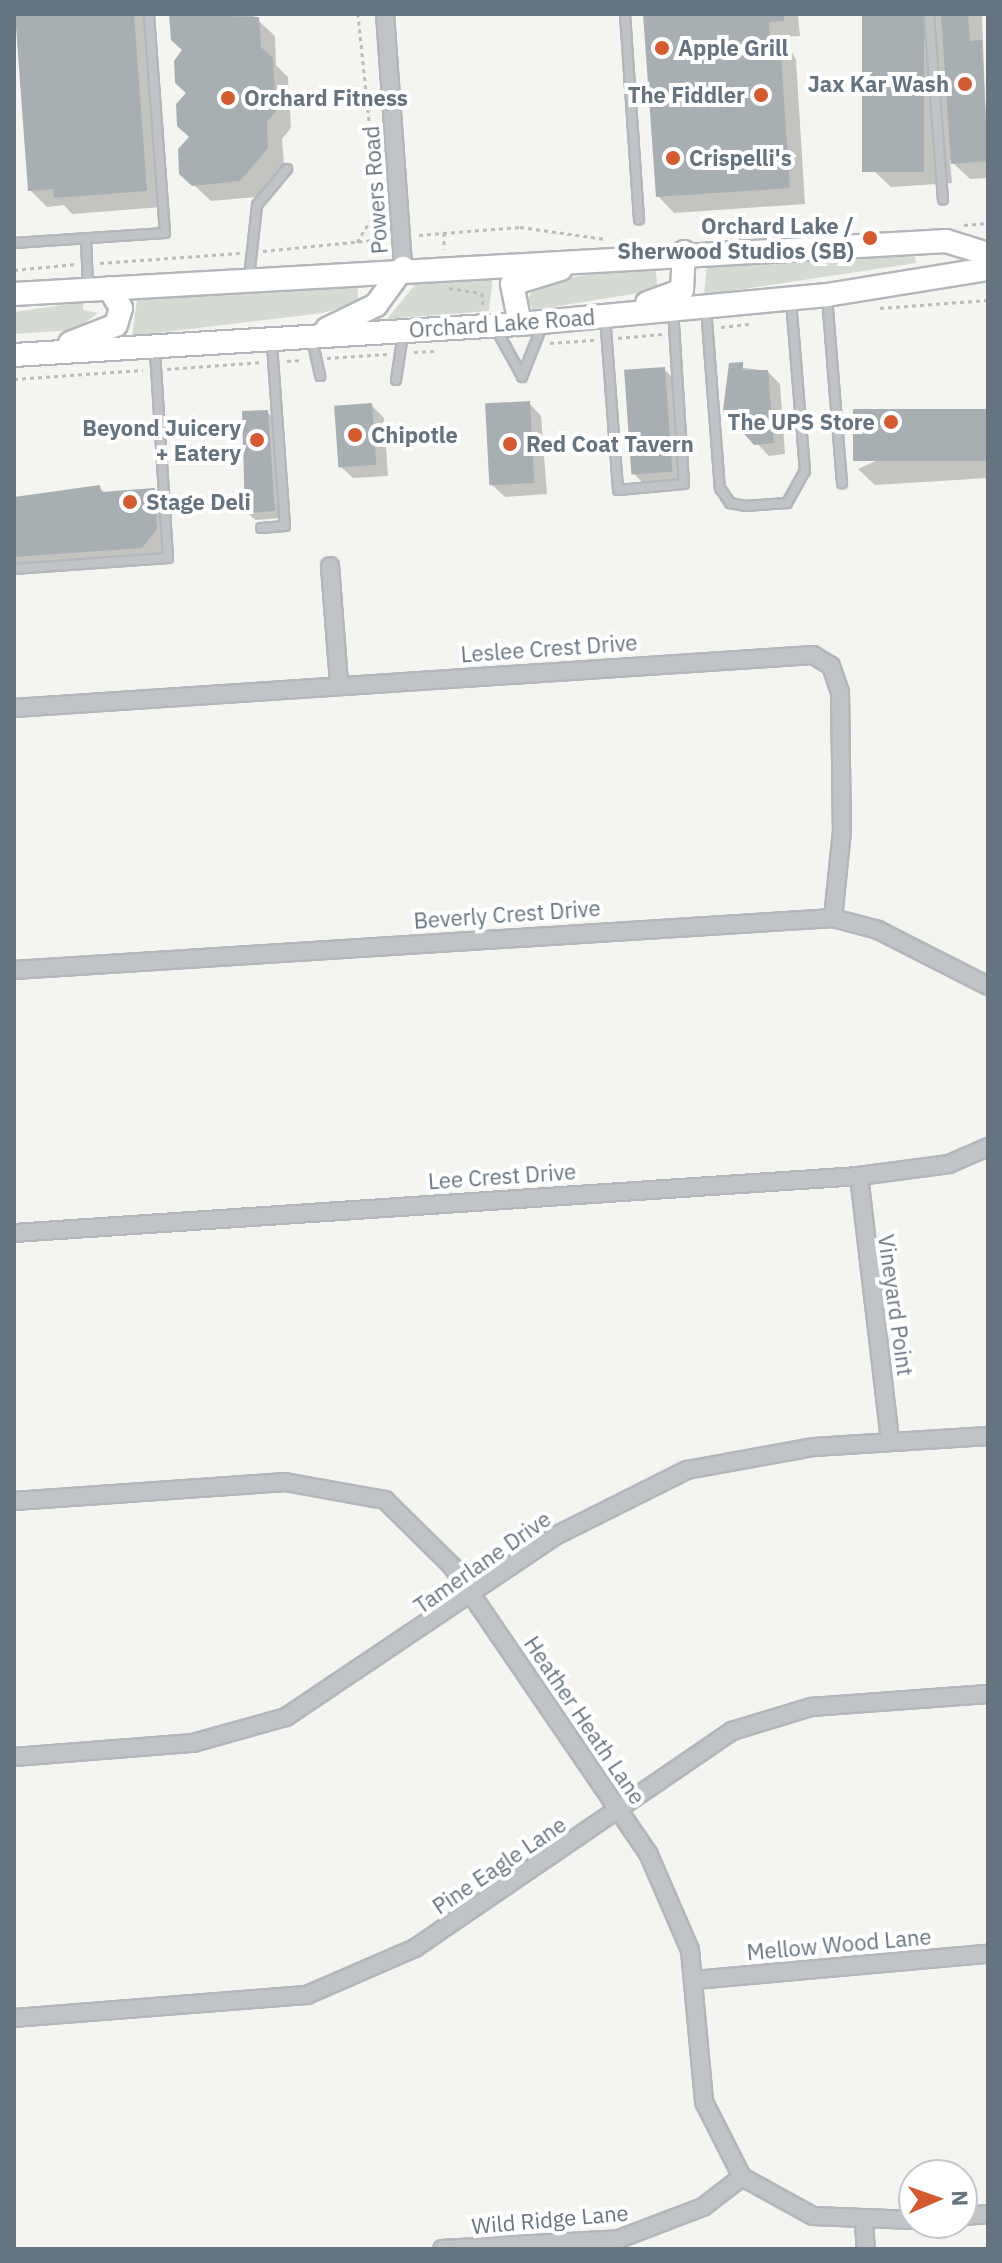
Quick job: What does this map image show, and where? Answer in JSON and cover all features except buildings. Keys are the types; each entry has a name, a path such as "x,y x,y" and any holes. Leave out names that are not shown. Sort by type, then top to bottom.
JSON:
{"main road":[{"path":"890,287 949,265 952,233"},
{"path":"14,294 952,233 988,254"},
{"path":"608,315 682,290 684,252"},
{"path":"520,324 509,292 521,277 641,254"},
{"path":"311,336 376,305 403,268"},
{"name":"Orchard Lake Road","path":"24,354 404,330 488,318 520,324 544,322 827,295 988,269"},
{"path":"24,354 110,331 121,308 99,289"}],"street":[{"name":"Powers Road","path":"385,14 403,268"},
{"path":"330,566 339,683"},
{"name":"Leslee Crest Drive","path":"14,708 339,683 813,655 831,666 840,692 842,831 833,918"},
{"name":"Beverly Crest Drive","path":"14,970 833,918 878,930 988,986"},
{"name":"Lee Crest Drive","path":"14,1233 859,1176 949,1164 988,1147"},
{"name":"Vineyard Point","path":"859,1176 890,1441"},
{"name":"Tamerlane Drive","path":"14,1757 193,1743 274,1721 349,1681 570,1527 687,1470 744,1455 890,1441 988,1436"},
{"name":"Heather Heath Lane","path":"14,1501 285,1482 356,1489 414,1523 473,1596 618,1808 668,1893 694,1980 704,2102 742,2177"},
{"name":"Pine Eagle Lane","path":"14,2018 307,1995 415,1948 732,1731 774,1714 988,1694"},
{"name":"Mellow Wood Lane","path":"694,1980 988,1954"},
{"path":"742,2177 813,2216 864,2223 898,2221"},
{"name":"Wild Ridge Lane","path":"442,2249 619,2239 703,2207 742,2177"},
{"path":"864,2223 866,2249"}],"lane":[{"path":"14,243 165,233 149,14"},
{"path":"625,14 639,220"},
{"path":"929,14 943,199"},
{"path":"249,278 249,252 257,205 287,169"},
{"path":"86,239 87,263 99,289"},
{"path":"827,295 842,483"},
{"path":"706,307 720,488 730,503 745,506 787,503 805,471 791,299"},
{"path":"608,315 618,490 684,484 673,310"},
{"path":"488,318 522,377 544,322"},
{"path":"396,380 404,330"},
{"path":"311,336 320,376"},
{"path":"261,528 285,526 271,338"},
{"path":"14,569 168,558 155,345"}],"path":[{"path":"357,243 378,208 358,14"},
{"path":"952,233 988,223"},
{"path":"14,270 520,227 612,239"},
{"path":"444,233 444,240"},
{"path":"446,277 455,294 482,293 488,318"}],"shaded area":[{"path":"915,256 916,263 704,295 707,264"},
{"path":"655,265 658,290 533,309 527,300 538,282"},
{"path":"493,275 489,311 387,319 418,281"},
{"path":"358,284 358,302 323,313 132,336 137,299"},
{"path":"83,302 83,310 98,313 75,330 14,334 14,312"}],"place":[{"name":"Apple Grill","path":"662,48"},
{"name":"Jax Kar Wash","path":"965,84"},
{"name":"The Fiddler","path":"761,95"},
{"name":"Orchard Fitness","path":"228,98"},
{"name":"Crispelli's","path":"673,158"},
{"name":"Orchard Lake / Sherwood Studios (SB)","path":"870,238"},
{"name":"The UPS Store","path":"891,422"},
{"name":"Chipotle","path":"355,435"},
{"name":"Beyond Juicery + Eatery","path":"257,440"},
{"name":"Red Coat Tavern","path":"510,444"},
{"name":"Stage Deli","path":"130,502"}]}
